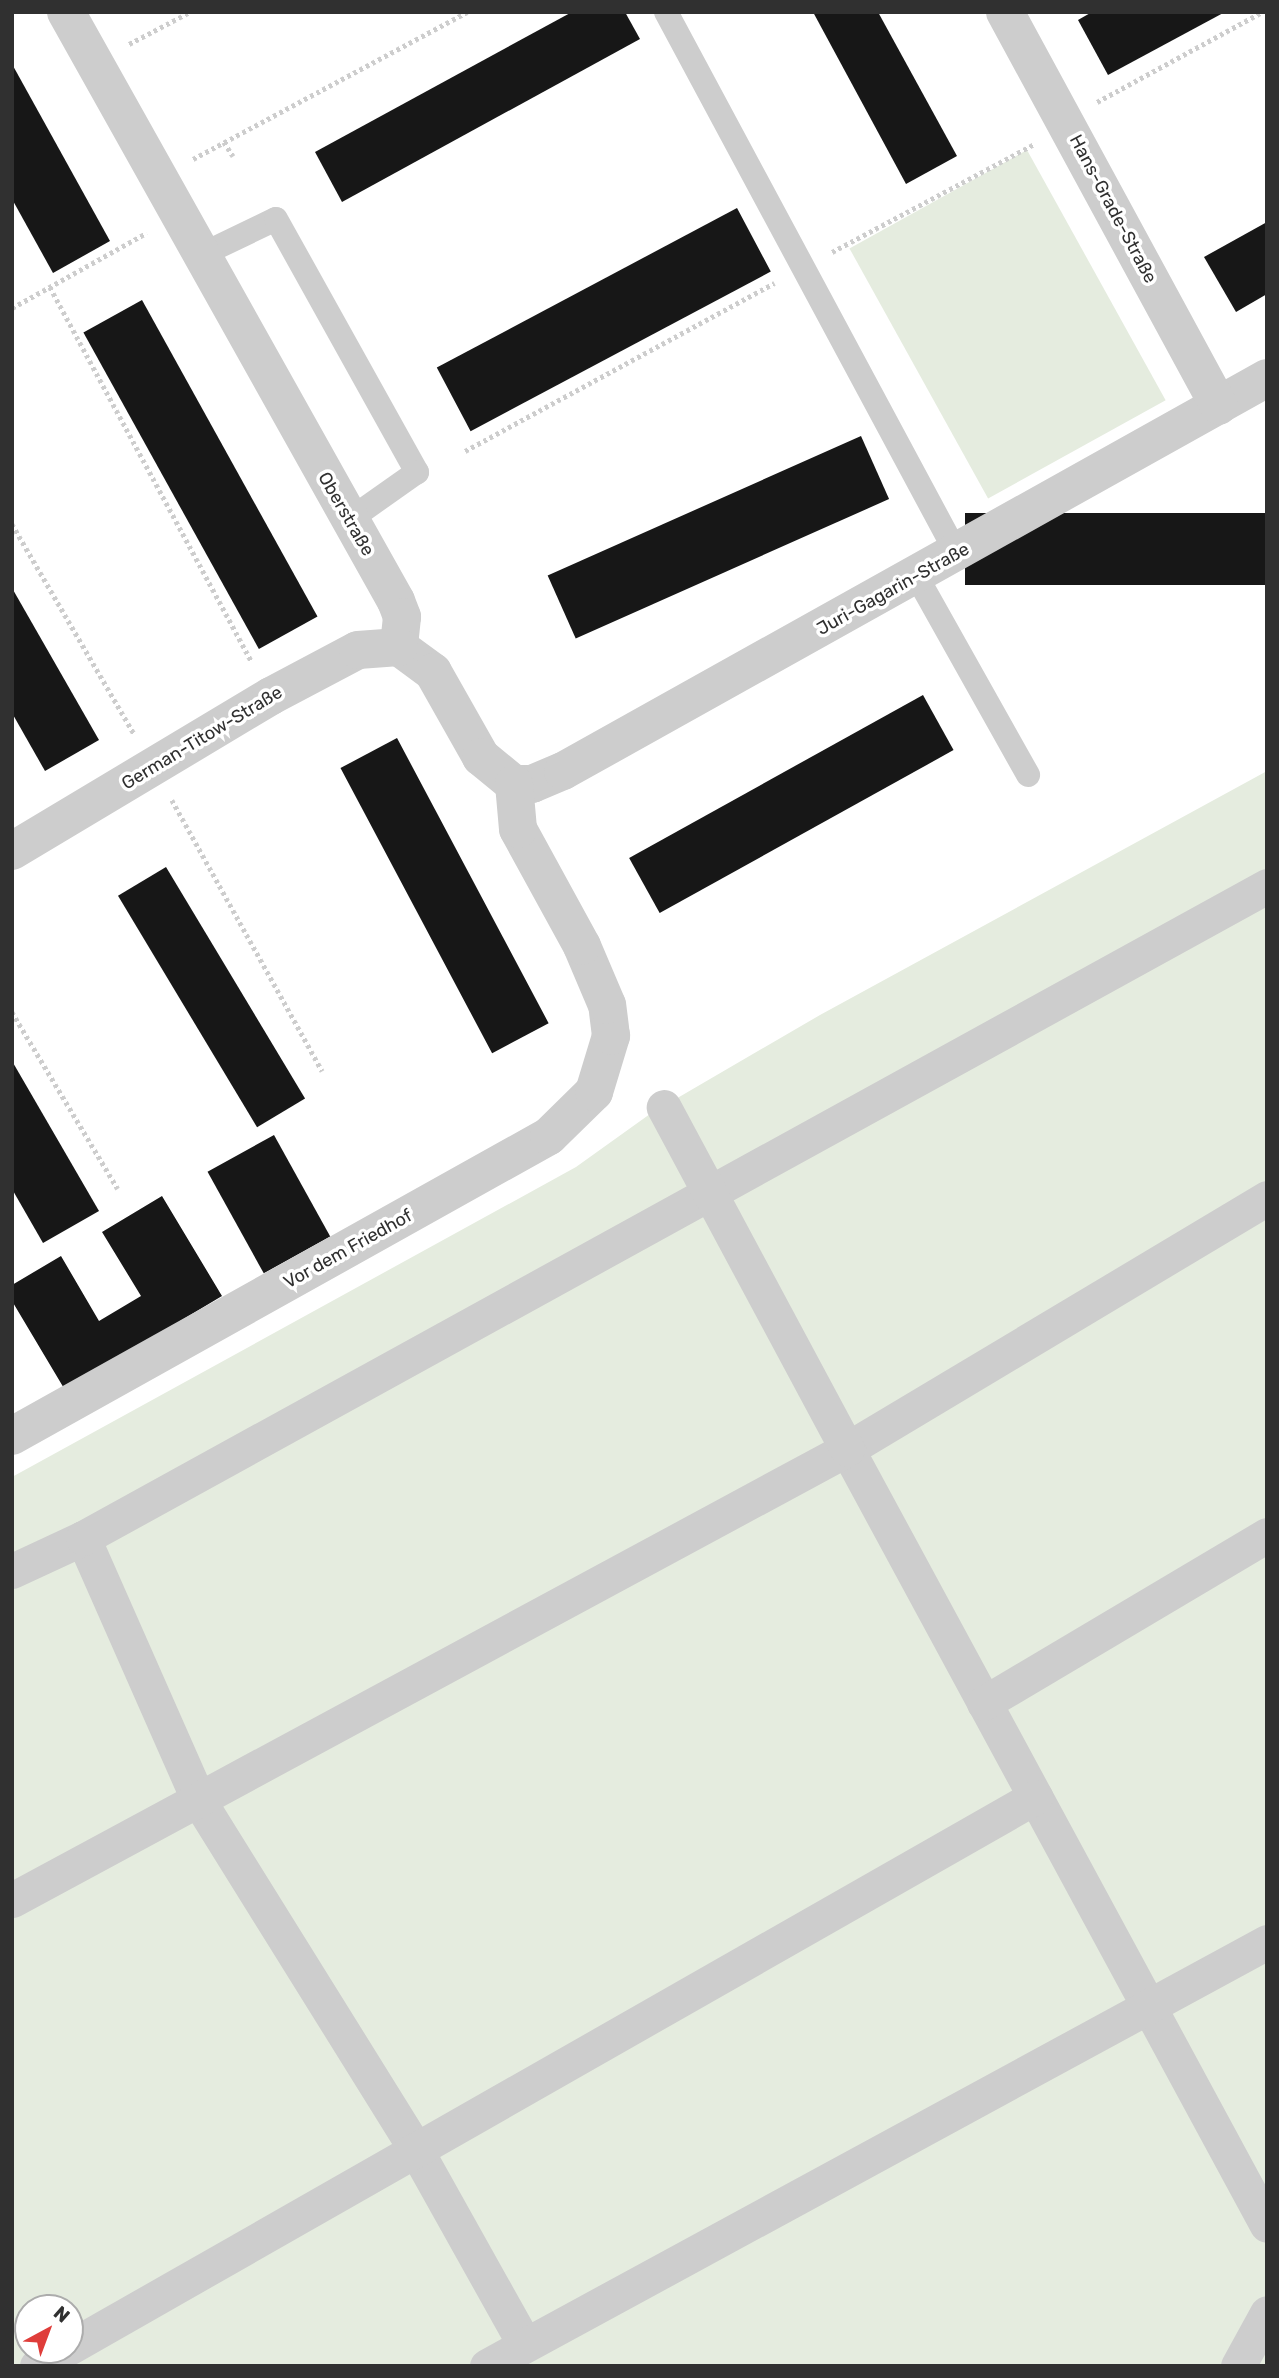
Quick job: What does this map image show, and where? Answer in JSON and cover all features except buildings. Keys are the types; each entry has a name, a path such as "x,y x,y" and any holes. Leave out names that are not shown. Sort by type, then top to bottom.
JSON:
{"street":[{"name":"Oberstraße","path":"65,12 177,215 216,249 349,520 402,617 398,646"},
{"name":"Hans-Grade-Straße","path":"1005,12 1219,406"},
{"name":"Juri-Gagarin-Straße","path":"514,784 532,785 563,771 917,577 1267,378"},
{"name":"German-Titow-Straße","path":"12,851 271,696 358,650 398,646"},
{"path":"398,646 433,672 481,757 514,784"},
{"name":"Vor dem Friedhof","path":"12,1436 549,1136 594,1092 611,1036 607,1005 582,946 517,829 514,784"},
{"path":"12,1571 83,1538 1267,886"},
{"path":"664,1107 1267,2225"},
{"path":"12,1900 847,1448 1267,1198"},
{"path":"984,1703 1267,1535"},
{"path":"83,1538 199,1801 416,2150 525,2345"},
{"path":"84,2339 1035,1797"},
{"path":"487,2366 1146,2003 1267,1942"},
{"path":"1238,2366 1267,2313"}],"lane":[{"path":"666,12 957,554"},
{"path":"216,249 276,219 417,472 349,520"},
{"path":"917,577 1028,775"}],"path":[{"path":"93,63 190,12"},
{"path":"156,178 467,12"},
{"path":"465,451 1067,123 1262,12"},
{"path":"224,142 233,156"},
{"path":"12,308 177,215"},
{"path":"50,287 271,696"},
{"path":"12,1012 117,1189"}],"shaded area":[{"path":"1027,150 1166,400 988,499 849,248"},
{"path":"1267,771 1267,2366 12,2366 12,1477 576,1167 650,1114 820,1015"}]}
